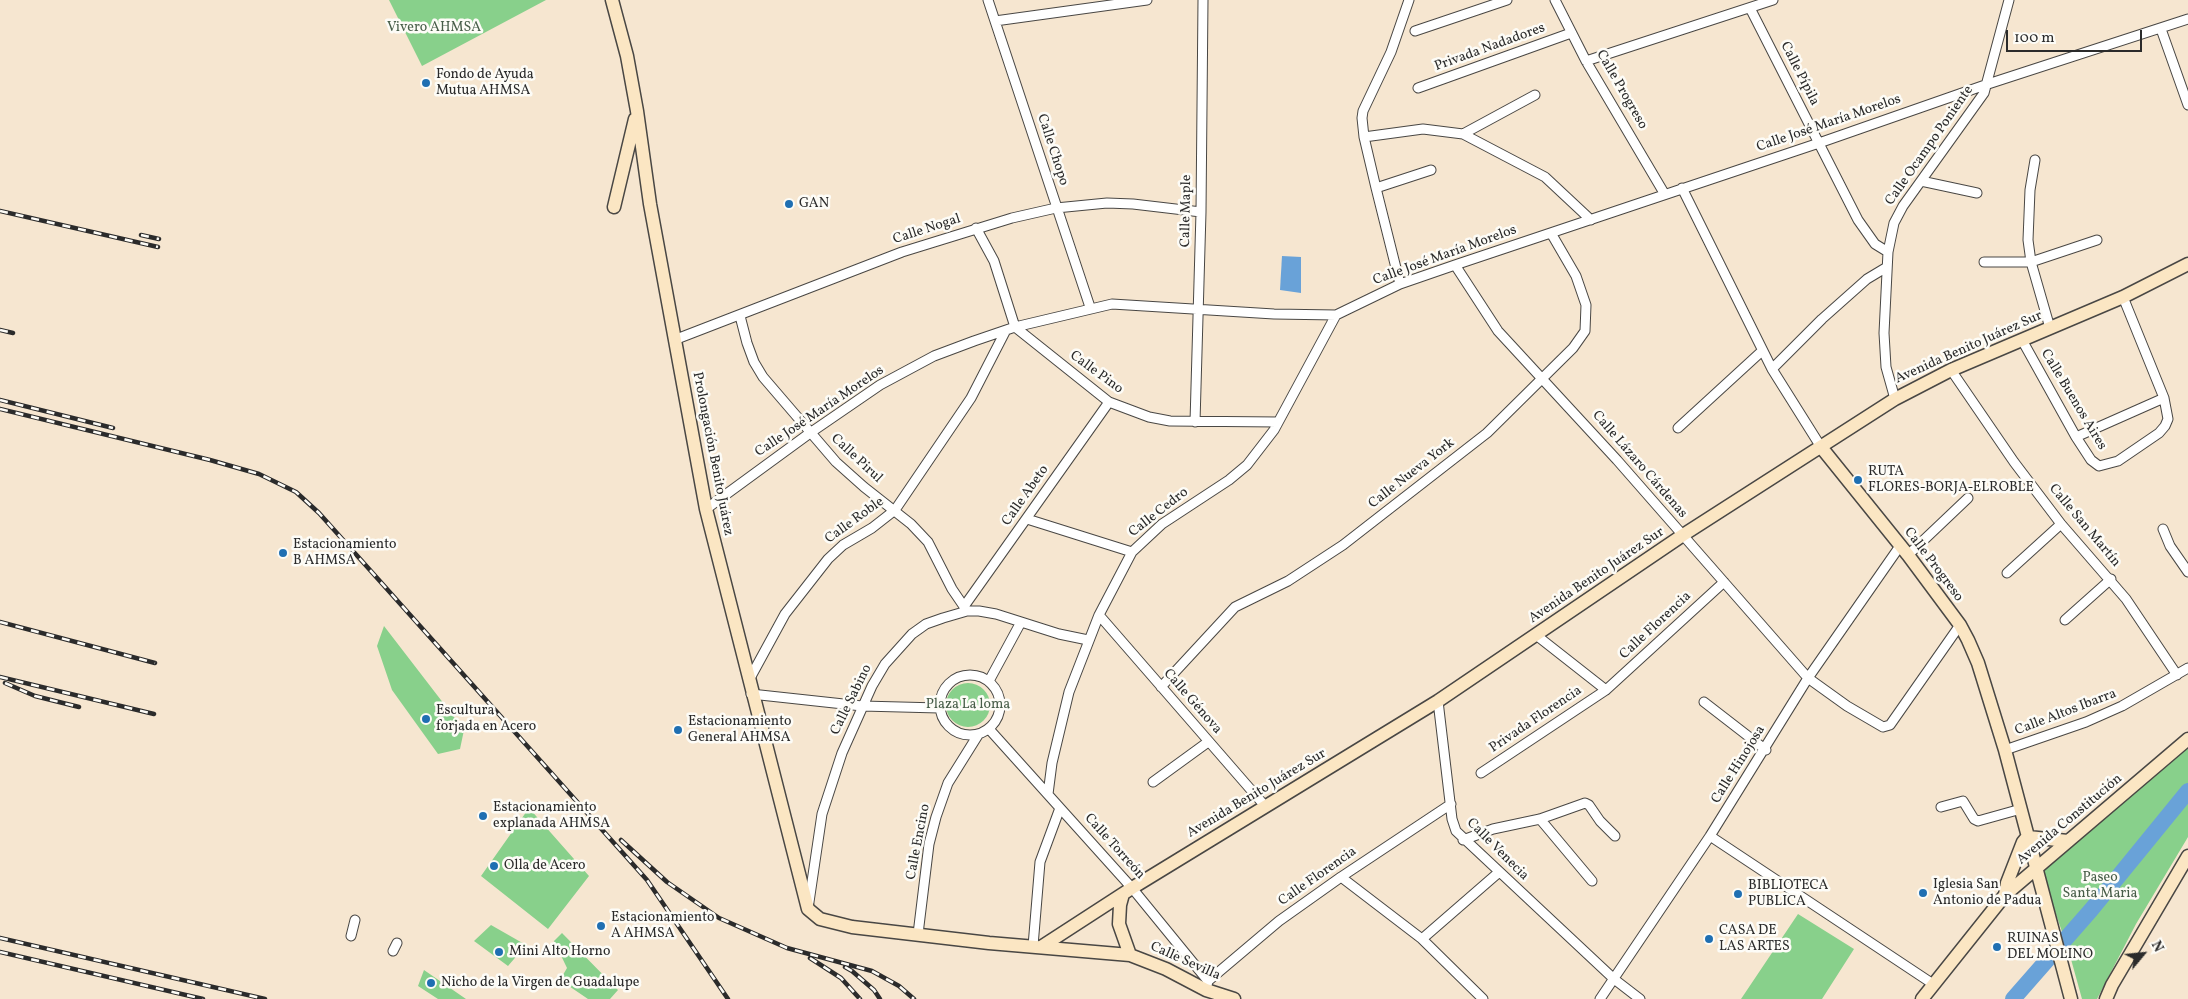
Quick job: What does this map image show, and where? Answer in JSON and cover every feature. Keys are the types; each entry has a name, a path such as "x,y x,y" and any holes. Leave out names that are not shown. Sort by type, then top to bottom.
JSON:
{"street":[{"name":"Prolongación Benito Juárez","path":"612,0 627,56 650,204 706,509 751,694 808,909"},
{"name":"Calle Chopo","path":"988,0 1090,308"},
{"path":"995,21 1147,0"},
{"name":"Calle Maple","path":"1195,422 1201,212 1203,0"},
{"path":"1400,284 1362,125 1363,111 1391,52 1409,0"},
{"path":"1415,31 1508,0"},
{"name":"Calle Progreso","path":"1555,0 1586,61 1664,194"},
{"path":"1586,61 1773,0"},
{"name":"Calle Ocampo Poniente","path":"1894,399 1886,367 1884,332 1888,252 1897,218 1921,181 1981,98 1988,84 2008,0"},
{"name":"Calle Pípila","path":"1750,8 1866,235 1875,244 1888,252"},
{"name":"Calle José María Morelos","path":"706,509 810,433 880,385 934,356 1015,327 1090,308 1119,304 1274,314 1336,315 1400,284 1988,84 2188,19"},
{"path":"2161,29 2188,105"},
{"name":"Privada Nadadores","path":"1418,88 1571,33"},
{"path":"1463,134 1535,95"},
{"path":"614,207 637,111"},
{"path":"1364,137 1422,129 1463,134 1545,176 1592,220"},
{"path":"2035,160 2030,190 2028,222 2031,262 2050,328"},
{"path":"1376,188 1432,170"},
{"path":"1921,181 1976,193"},
{"name":"Calle Progreso","path":"1682,188 1762,351 1821,447 1960,625 1978,663 2005,750 2072,999"},
{"name":"Calle Nogal","path":"674,340 879,261 976,228 1056,208 1107,203 1201,212"},
{"path":"976,228 994,262 1015,327"},
{"name":"Calle Nueva York","path":"1160,687 1235,608 1288,581 1343,545 1467,450 1487,433 1581,338 1585,331 1586,322 1586,306 1582,291 1551,233"},
{"path":"1984,262 2031,262 2097,240"},
{"name":"Avenida Benito Juárez Sur","path":"1037,946 1438,701 1683,535 1894,399 1951,370 2123,297 2188,264"},
{"name":"Calle Lázaro Cárdenas","path":"1455,265 1498,331 1584,423 1808,678 1847,706 1886,728 1896,720 1960,625"},
{"path":"1772,369 1827,314 1867,279 1887,267"},
{"name":"Calle Buenos Aires","path":"2022,340 2076,437 2092,460 2099,466 2118,461 2140,448 2166,426 2168,412 2123,297"},
{"name":"Calle Cedro","path":"1048,794 1060,726 1088,640 1098,615 1132,552 1162,524 1240,471 1269,438 1336,315"},
{"name":"Calle Pirul","path":"740,316 750,352 763,377 836,462 864,487 895,510 928,542 952,589 966,608"},
{"name":"Calle Pino","path":"1015,327 1109,402 1149,417 1170,421 1195,422 1278,422"},
{"name":"Calle Roble","path":"748,680 785,614 828,559 843,545 872,528 895,510 967,404 1006,330"},
{"path":"1678,428 1762,351"},
{"name":"Calle San Martín","path":"1951,370 2014,462 2061,524 2111,579 2177,675"},
{"path":"2076,437 2164,398"},
{"name":"Calle Abeto","path":"966,608 1109,402"},
{"name":"Calle Hinojosa","path":"1600,999 1766,750 1808,678 1904,551 1968,498"},
{"path":"1027,518 1132,552"},
{"path":"2007,573 2061,524"},
{"path":"2163,530 2170,546 2188,572"},
{"path":"2064,620 2111,579"},
{"name":"Calle Florencia","path":"1606,690 1724,582"},
{"name":"Calle Sabino","path":"808,909 822,814 838,762 862,706 886,664 912,634 926,624 966,608 996,614 1088,640"},
{"name":"Calle Génova","path":"1098,615 1265,806"},
{"path":"989,681 1021,622"},
{"path":"1536,635 1606,690"},
{"name":"Calle Altos Ibarra","path":"2005,750 2107,713 2188,668"},
{"path":"974,674 989,681 998,694 1000,711 996,721 989,729 978,735 966,736 955,732 942,719 939,708 943,689 951,680 962,675 974,674"},
{"name":"Privada Florencia","path":"1481,773 1606,690"},
{"path":"751,694 862,706 939,708"},
{"name":"Calle Venecia","path":"1438,701 1454,826 1463,840 1614,979 1640,999"},
{"path":"1704,702 1766,750"},
{"name":"Calle Torreón","path":"989,729 1060,808 1207,985"},
{"name":"Calle Encino","path":"918,934 929,844 936,817 948,783 978,735"},
{"name":"Avenida Constitución","path":"1922,999 2005,895 2188,739"},
{"path":"1153,782 1208,742"},
{"path":"1940,807 1963,801 1974,819 1978,821 2021,809"},
{"path":"1463,840 1503,827 1540,819 1585,803 1589,805 1600,822 1615,836"},
{"name":"Calle Florencia","path":"1207,985 1279,922 1341,877 1451,804"},
{"path":"808,909 820,919 836,924 989,943 1037,946 1040,862 1060,808"},
{"path":"1540,819 1592,881"},
{"path":"1710,836 1933,984"},
{"path":"2005,895 2007,883 2023,842 2028,837 2068,841"},
{"path":"2106,999 2112,985 2185,872 2188,856"},
{"path":"1422,939 1498,873"},
{"path":"1341,877 1422,939 1483,999"},
{"path":"1128,891 1120,905 1119,924 1130,956"},
{"path":"351,936 355,920"},
{"name":"Calle Sevilla","path":"1037,946 1130,956 1207,985 1234,999"}],"green space":[{"name":"Vivero AHMSA","path":"389,0 546,0 422,66"},
{"path":"384,626 464,730 460,749 438,754 392,690 377,646"},
{"name":"Plaza La loma","path":"972,683 984,689 989,696 989,714 984,721 977,726 964,727 956,724 949,717 946,701 949,693 956,686"},
{"name":"Paseo Santa Maria","path":"2188,743 2188,837 2136,924 2097,999 2082,999 2069,952 2041,871"},
{"path":"529,808 589,876 548,929 481,876"},
{"path":"1798,914 1854,949 1822,999 1741,999"},
{"path":"491,925 526,945 508,966 474,941"},
{"path":"562,933 618,990 610,999 588,999 560,980 567,968 554,941"},
{"path":"424,970 466,999 438,999 418,986"}],"water":[{"path":"1282,256 1301,257 1301,293 1280,290"}],"waterway":[{"path":"2013,999 2091,910 2188,791"}],"railway":[{"path":"0,211 158,247"},
{"path":"141,235 159,239"},
{"path":"0,330 13,333"},
{"path":"0,400 113,428"},
{"path":"0,409 210,460 259,474 296,492 319,513 647,880 728,999"},
{"path":"0,622 155,663"},
{"path":"0,677 154,714"},
{"path":"5,683 35,696 79,707"},
{"path":"621,840 667,882 719,918 787,948 872,971 899,986 914,999"},
{"path":"0,938 265,999"},
{"path":"0,952 203,999"},
{"path":"810,958 841,978 860,999"},
{"path":"845,967 874,990 880,999"}],"place":[{"name":"Fondo de Ayuda Mutua AHMSA","path":"426,83"},
{"name":"GAN","path":"789,204"},
{"name":"RUTA FLORES-BORJA-ELROBLE","path":"1858,480"},
{"name":"Estacionamiento B AHMSA","path":"283,553"},
{"name":"Escultura forjada en Acero","path":"426,719"},
{"name":"Estacionamiento General AHMSA","path":"678,730"},
{"name":"Estacionamiento explanada AHMSA","path":"483,816"},
{"name":"Olla de Acero","path":"494,866"},
{"name":"Iglesia San Antonio de Padua","path":"1923,893"},
{"name":"BIBLIOTECA PUBLICA","path":"1738,894"},
{"name":"Estacionamiento A AHMSA","path":"601,926"},
{"name":"CASA DE LAS ARTES","path":"1709,939"},
{"name":"RUINAS DEL MOLINO","path":"1997,947"},
{"name":"Mini Alto Horno","path":"499,952"},
{"name":"Nicho de la Virgen de Guadalupe","path":"431,983"}]}
